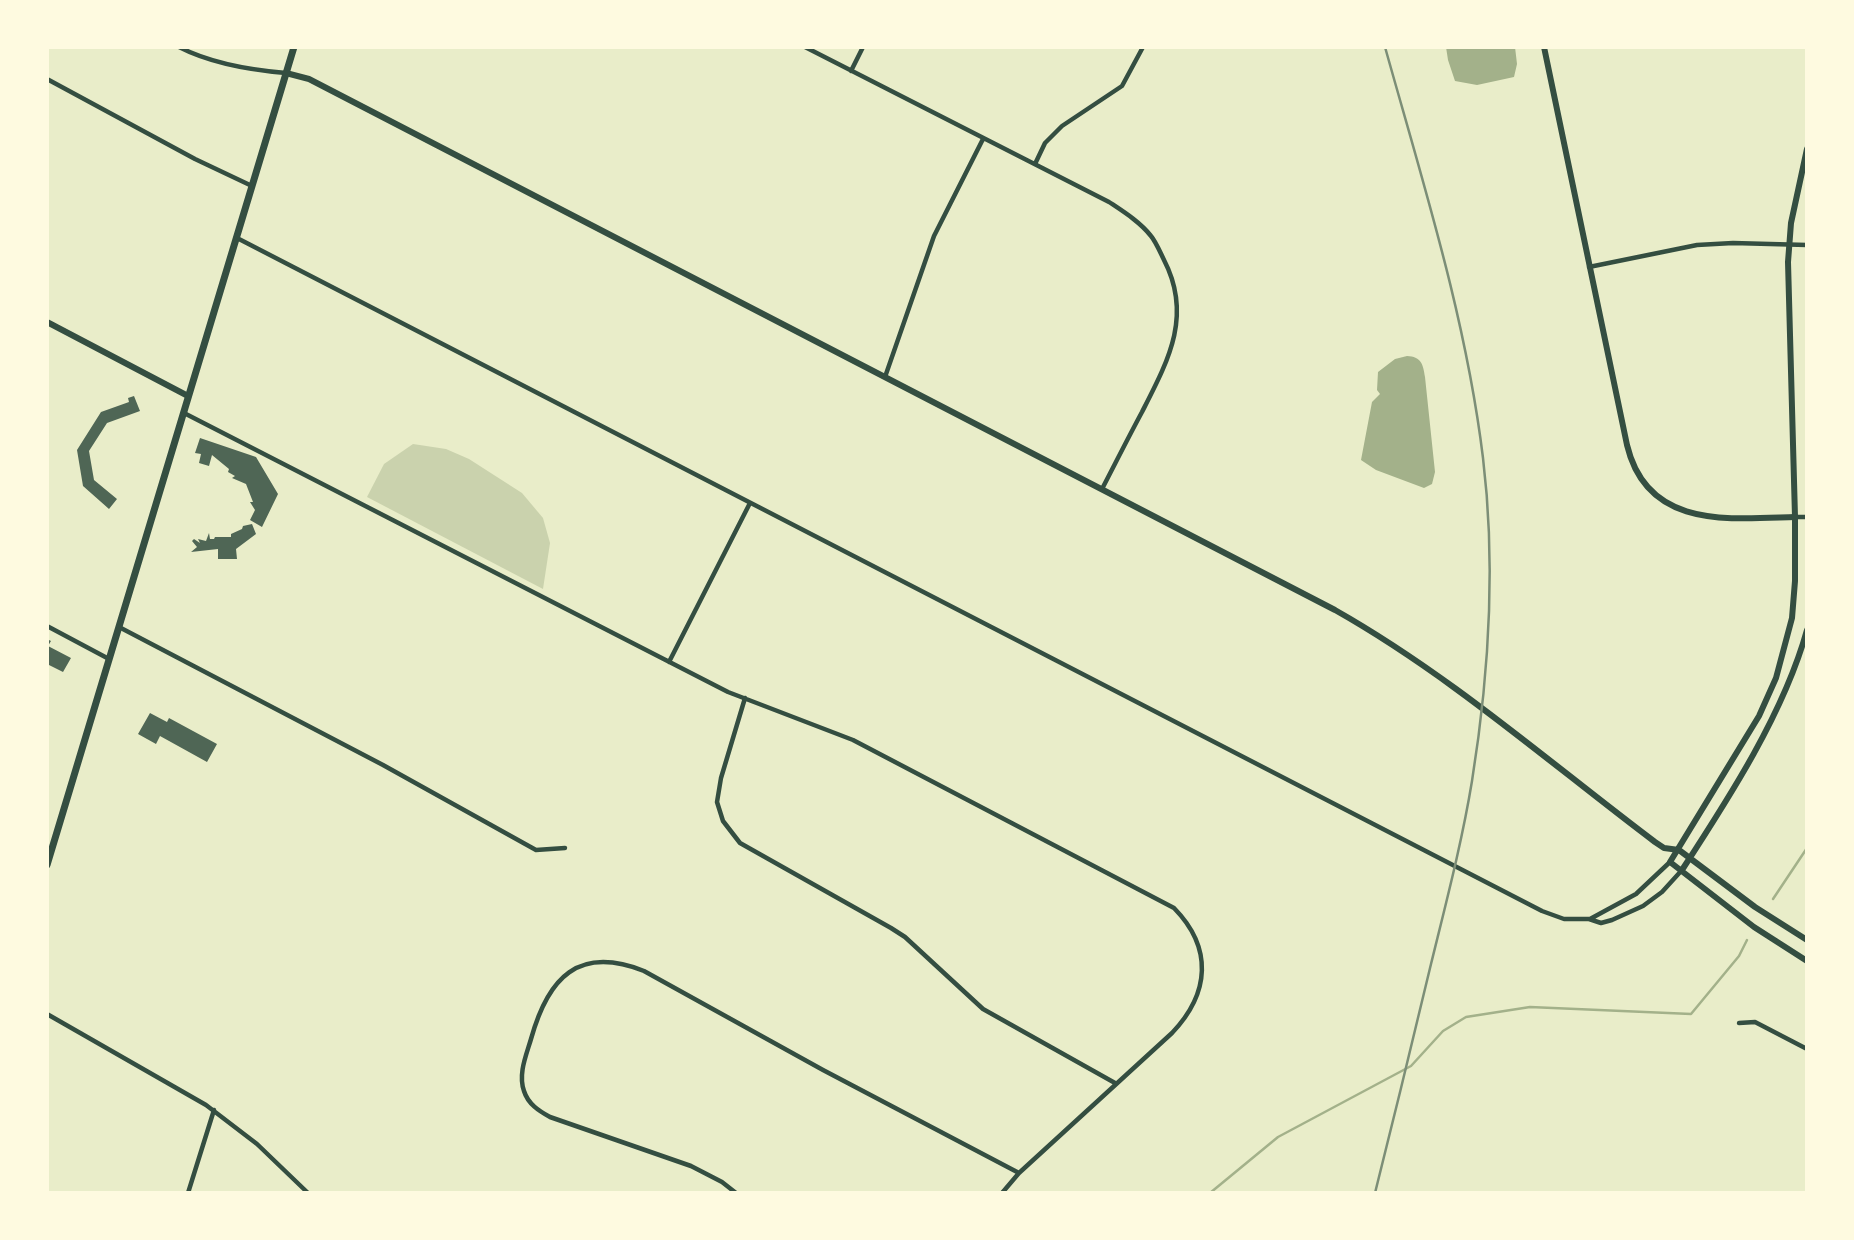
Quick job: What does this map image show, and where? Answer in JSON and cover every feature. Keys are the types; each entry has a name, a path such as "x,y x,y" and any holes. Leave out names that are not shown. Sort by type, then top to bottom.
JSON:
{"main road":[{"path":"47,865 294,47"},
{"path":"1544,47 1629,453 1645,485 1666,502 1704,517 1795,517"},
{"path":"286,73 309,79 1314,598 1391,643 1442,678 1664,848 1670,862 1754,927 1807,961"},
{"path":"1670,862 1759,716 1776,678 1788,636 1794,600 1795,517 1789,245 1795,200 1807,149"},
{"path":"47,322 188,396"},
{"path":"1682,870 1777,710 1793,677 1807,630"},
{"path":"1664,848 1679,850 1755,907 1807,940"}],"street":[{"path":"179,47 217,62 286,73"},
{"path":"806,47 1109,202 1136,221 1152,237 1168,267 1177,294 1173,344 1163,370 1102,489"},
{"path":"851,71 863,47"},
{"path":"1035,164 1045,143 1062,126 1122,86 1143,47"},
{"path":"47,79 195,159 252,186"},
{"path":"885,377 934,236 983,138"},
{"path":"236,237 1542,911 1564,919 1590,919 1601,923 1634,912 1662,892 1682,870"},
{"path":"1589,267 1697,246 1733,243 1807,245"},
{"path":"183,412 669,662 745,698 853,740 1174,908 1189,925 1198,945 1202,964 1198,995 1179,1026 1019,1173 1002,1193"},
{"path":"669,662 750,503"},
{"path":"1795,517 1807,517"},
{"path":"47,626 109,659"},
{"path":"119,626 383,765 536,850 565,848"},
{"path":"745,698 721,778 718,797 723,821 735,839 891,928 905,937 983,1009 1115,1083"},
{"path":"1590,919 1636,894 1670,862"},
{"path":"736,1193 722,1182 691,1166 550,1117 535,1108 524,1092 521,1073 541,1007 555,984 586,963 603,961 625,964 644,971 823,1070 1019,1173"},
{"path":"47,1014 214,1110 257,1144 308,1193"},
{"path":"1739,1023 1755,1022 1807,1049"},
{"path":"188,1193 214,1110"}],"shaded area":[{"path":"1446,47 1515,47 1517,64 1514,77 1477,85 1455,81"},
{"path":"1407,356 1420,362 1425,377 1435,472 1432,484 1424,488 1376,470 1361,460 1372,402 1380,394 1377,390 1378,372 1395,359"},
{"path":"413,444 446,449 469,459 522,493 543,518 550,543 543,589 367,497 384,464"}],"building":[{"path":"134,396 140,411 107,423 89,451 94,480 117,499 109,509 83,486 77,450 101,412 129,402 128,398"},
{"path":"200,438 256,457 278,494 262,527 250,520 255,510 250,502 253,502 246,484 232,478 235,476 228,472 229,469 212,455 209,466 199,463 201,454 195,453"},
{"path":"252,524 256,534 236,549 237,559 218,559 218,549 191,552 197,547 192,541 194,539 200,543 198,539 206,541 209,533 210,539 231,537 231,534 243,526"},
{"path":"47,639 51,641 48,646 71,658 63,672 47,664"},
{"path":"150,713 167,722 169,718 217,744 207,762 160,736 156,744 138,734"}],"waterway":[{"path":"1773,899 1807,848"},
{"path":"1210,1193 1278,1137 1411,1066 1443,1031 1466,1017 1530,1007 1691,1014 1739,956 1747,940"}],"railway":[{"path":"1375,1193 1468,804 1483,701 1490,579 1483,458 1466,354 1442,251 1385,47"}]}
